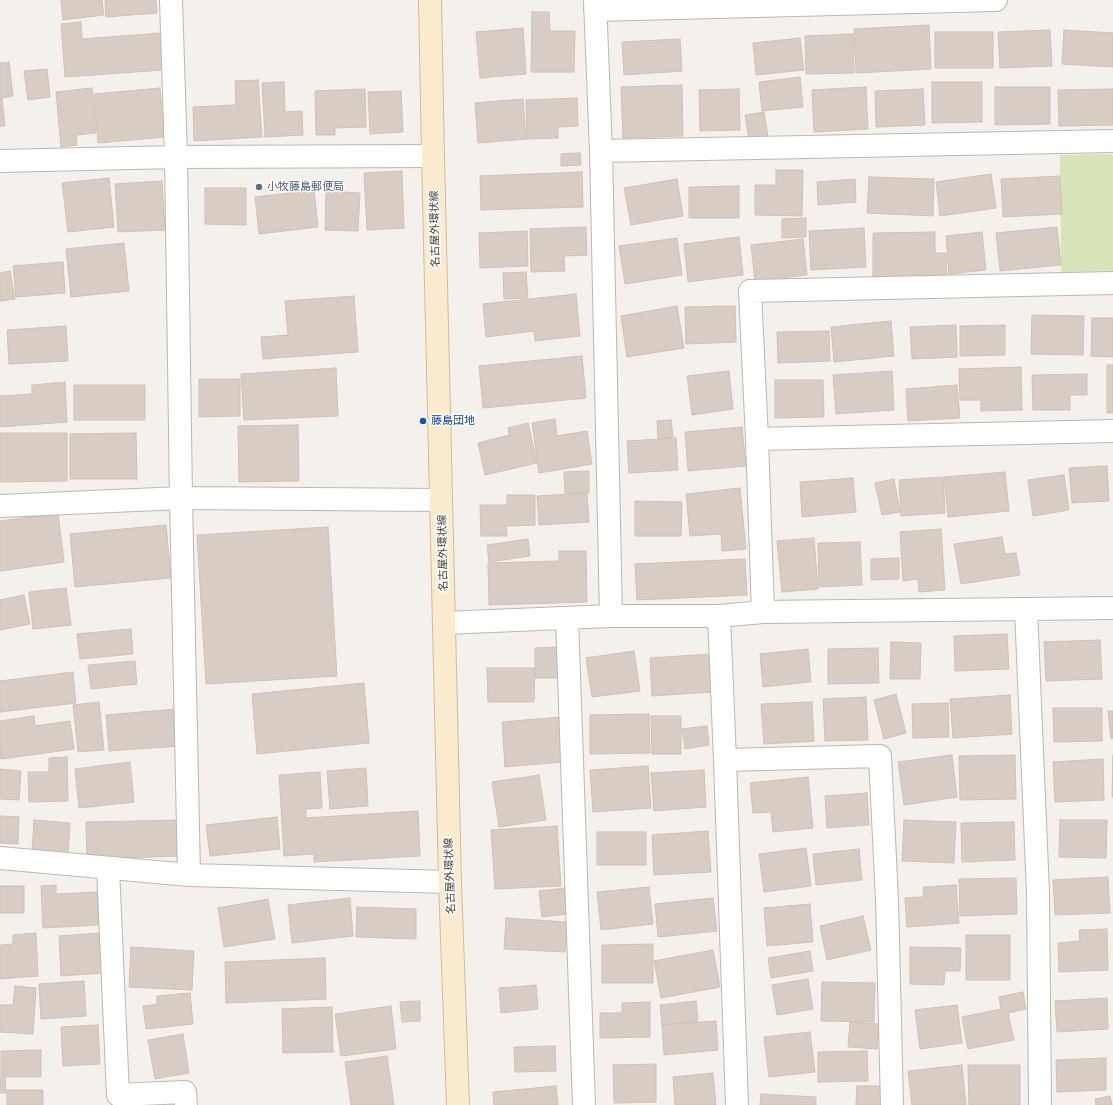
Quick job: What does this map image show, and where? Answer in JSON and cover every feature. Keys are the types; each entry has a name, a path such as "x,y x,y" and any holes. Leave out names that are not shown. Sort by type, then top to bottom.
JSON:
{"main road":[{"name":"名古屋外環状線","path":"430,0 450,882 458,1105"}],"street":[{"path":"171,0 176,157 189,875"},
{"path":"611,616 601,151 595,5 996,0"},
{"path":"601,151 1113,141"},
{"path":"0,161 176,157 433,156"},
{"path":"763,612 750,291 1113,283"},
{"path":"757,438 1113,431"},
{"path":"0,506 181,498 441,500"},
{"path":"444,623 611,616 719,616 763,612 1113,608"},
{"path":"1026,609 1038,893 1040,1105"},
{"path":"719,616 737,1105"},
{"path":"567,618 584,1105"},
{"path":"725,760 880,756 887,900 892,1105"},
{"path":"0,858 189,875 450,882"},
{"path":"108,868 118,1095 185,1092 186,1105"}],"green space":[{"path":"1110,154 1113,156 1113,271 1061,272 1060,155"}],"building":[{"path":"61,0 102,0 104,15 63,20"},
{"path":"105,0 156,0 157,13 106,17"},
{"path":"532,12 549,12 550,31 575,31 574,72 531,72"},
{"path":"81,22 82,39 161,33 163,70 65,77 61,24"},
{"path":"929,25 931,69 856,73 854,29"},
{"path":"523,28 526,74 480,78 476,32"},
{"path":"1050,30 1052,66 1000,68 998,32"},
{"path":"1064,30 1113,33 1113,67 1062,64"},
{"path":"935,32 993,32 993,68 935,68"},
{"path":"853,34 854,73 806,74 805,36"},
{"path":"800,38 804,70 756,75 753,43"},
{"path":"680,39 682,71 624,75 622,42"},
{"path":"9,62 13,96 2,98 5,126 0,126 0,63"},
{"path":"47,69 50,97 28,100 24,71"},
{"path":"800,77 803,107 762,111 759,82"},
{"path":"258,80 262,137 194,141 193,107 236,105 235,81"},
{"path":"284,82 285,112 302,111 303,135 265,137 262,83"},
{"path":"932,82 982,82 982,122 932,123"},
{"path":"682,85 683,136 623,138 621,87"},
{"path":"866,87 868,129 814,132 812,90"},
{"path":"995,87 1050,87 1050,124 995,125"},
{"path":"92,88 96,133 76,135 77,145 61,147 56,92"},
{"path":"160,88 164,137 98,143 94,94"},
{"path":"365,89 366,127 335,128 335,135 316,135 315,91"},
{"path":"739,89 740,130 700,131 699,90"},
{"path":"923,89 925,125 876,127 875,91"},
{"path":"1113,89 1113,125 1059,126 1058,90"},
{"path":"401,91 403,132 370,134 368,92"},
{"path":"577,98 578,126 558,127 558,138 527,139 526,100"},
{"path":"523,99 526,139 478,143 475,103"},
{"path":"764,112 768,137 749,140 745,115"},
{"path":"580,153 581,165 561,166 561,154"},
{"path":"776,170 803,170 802,216 755,215 755,185 776,185"},
{"path":"402,171 404,228 367,230 364,173"},
{"path":"582,172 583,207 481,210 480,176"},
{"path":"991,174 996,208 940,216 936,182"},
{"path":"1060,176 1062,214 1003,217 1001,179"},
{"path":"869,177 934,179 933,216 867,213"},
{"path":"109,178 114,227 68,232 62,183"},
{"path":"677,179 683,216 631,225 624,188"},
{"path":"855,179 856,202 818,205 817,182"},
{"path":"162,181 165,230 118,232 115,184"},
{"path":"739,186 739,218 689,218 689,187"},
{"path":"205,188 246,188 246,225 205,224"},
{"path":"314,190 318,227 259,234 255,197"},
{"path":"326,191 360,193 358,231 325,230"},
{"path":"806,218 806,237 782,238 782,219"},
{"path":"586,227 587,255 564,256 565,271 531,272 530,229"},
{"path":"1057,227 1061,265 1000,271 996,233"},
{"path":"864,228 866,267 811,270 809,231"},
{"path":"527,231 528,266 480,268 479,233"},
{"path":"935,232 935,253 946,253 947,276 873,278 873,233"},
{"path":"982,232 986,270 949,274 946,236"},
{"path":"739,237 743,275 688,282 684,244"},
{"path":"677,238 682,275 625,284 619,246"},
{"path":"803,239 807,275 755,281 751,245"},
{"path":"124,243 129,291 71,297 66,249"},
{"path":"63,262 65,293 16,297 13,266"},
{"path":"10,271 15,299 0,301 0,273"},
{"path":"526,272 528,298 504,299 503,273"},
{"path":"576,294 580,336 535,341 534,331 486,337 483,304"},
{"path":"354,296 358,352 263,359 261,337 288,335 285,301"},
{"path":"677,306 684,348 627,357 621,316"},
{"path":"735,306 736,342 686,344 685,307"},
{"path":"1032,315 1084,316 1083,355 1031,354"},
{"path":"1092,318 1113,318 1113,357 1091,356"},
{"path":"891,321 894,356 834,362 831,327"},
{"path":"956,325 957,357 912,359 910,327"},
{"path":"1005,325 1005,355 960,356 960,326"},
{"path":"66,326 68,361 9,364 7,330"},
{"path":"829,331 830,361 778,363 777,332"},
{"path":"582,356 586,398 483,408 479,366"},
{"path":"1107,365 1113,365 1113,413 1107,413"},
{"path":"1021,367 1022,410 981,411 981,400 960,400 959,369"},
{"path":"336,368 338,416 244,420 241,374"},
{"path":"729,371 733,409 692,415 687,376"},
{"path":"892,371 894,410 836,414 833,375"},
{"path":"1087,374 1087,395 1070,395 1070,410 1033,410 1032,375"},
{"path":"199,379 240,379 240,416 199,417"},
{"path":"775,380 823,380 824,417 775,418"},
{"path":"65,382 67,422 0,427 0,396 32,394 32,385"},
{"path":"74,385 145,385 145,420 74,420"},
{"path":"957,385 960,418 908,421 906,389"},
{"path":"555,419 557,436 587,431 592,464 539,473 532,423"},
{"path":"671,420 673,437 658,439 657,421"},
{"path":"528,423 537,463 485,475 478,443 509,435 508,428"},
{"path":"298,425 299,481 239,482 238,426"},
{"path":"742,427 746,466 688,471 685,432"},
{"path":"0,433 67,433 67,481 0,482"},
{"path":"136,433 137,479 70,479 70,434"},
{"path":"676,438 678,470 629,473 627,441"},
{"path":"1107,466 1109,501 1072,503 1069,468"},
{"path":"589,471 589,493 565,493 564,472"},
{"path":"1005,472 1009,511 948,517 944,477"},
{"path":"1064,475 1069,510 1033,516 1028,480"},
{"path":"943,477 945,513 901,516 899,480"},
{"path":"853,478 856,512 802,517 800,482"},
{"path":"894,479 900,512 882,515 875,483"},
{"path":"740,488 746,549 722,551 721,534 690,536 686,494"},
{"path":"587,493 589,522 539,525 537,496"},
{"path":"507,495 535,495 535,525 506,526 507,536 481,536 480,505 507,505"},
{"path":"635,501 682,502 681,536 635,536"},
{"path":"58,513 64,562 0,571 0,521"},
{"path":"166,525 171,578 75,587 70,534"},
{"path":"328,527 337,676 206,684 197,535"},
{"path":"941,529 945,590 919,592 918,579 903,581 900,532"},
{"path":"1002,537 1005,554 1016,553 1020,575 961,584 954,544"},
{"path":"814,538 818,589 782,592 777,541"},
{"path":"528,539 530,556 489,562 487,545"},
{"path":"860,542 862,585 819,587 818,543"},
{"path":"559,551 586,551 587,602 489,605 488,563 559,561"},
{"path":"899,558 899,579 871,580 871,559"},
{"path":"745,559 747,595 637,600 635,564"},
{"path":"66,588 71,625 33,629 29,592"},
{"path":"24,595 30,624 0,630 0,600"},
{"path":"131,629 133,654 80,659 77,634"},
{"path":"1007,634 1009,669 955,671 954,636"},
{"path":"1100,640 1102,679 1046,681 1044,642"},
{"path":"891,642 921,643 920,679 890,679"},
{"path":"560,647 560,678 535,678 535,648"},
{"path":"878,648 879,683 828,684 828,649"},
{"path":"808,649 811,682 763,687 760,654"},
{"path":"634,651 640,691 592,697 586,658"},
{"path":"711,654 713,692 652,696 650,658"},
{"path":"135,661 137,684 91,689 88,665"},
{"path":"487,668 535,668 534,702 488,702"},
{"path":"73,672 76,703 0,712 0,681"},
{"path":"364,683 369,743 257,754 252,694"},
{"path":"896,694 906,733 884,739 874,700"},
{"path":"1010,695 1012,734 953,738 950,699"},
{"path":"866,697 868,740 825,741 823,699"},
{"path":"99,702 104,750 78,752 73,705"},
{"path":"812,702 814,741 764,744 761,704"},
{"path":"948,703 949,737 913,738 912,704"},
{"path":"1053,708 1102,708 1102,741 1054,742"},
{"path":"176,709 179,746 109,751 106,715"},
{"path":"1108,711 1113,711 1113,738 1111,739"},
{"path":"649,714 650,753 590,754 590,715"},
{"path":"34,716 35,726 70,721 74,749 1,759 0,721"},
{"path":"651,716 681,716 681,754 652,754"},
{"path":"560,717 563,762 505,767 502,722"},
{"path":"707,726 709,745 685,749 682,729"},
{"path":"952,755 957,797 904,805 898,762"},
{"path":"1015,755 1016,799 960,800 959,756"},
{"path":"1113,755 1113,797 1112,797"},
{"path":"67,757 68,801 29,802 28,772 49,772 49,758"},
{"path":"1103,759 1104,800 1055,802 1053,762"},
{"path":"130,762 134,802 79,808 75,769"},
{"path":"648,766 651,808 593,812 590,770"},
{"path":"366,768 368,806 330,809 327,771"},
{"path":"0,769 21,771 19,800 0,799"},
{"path":"704,770 706,807 654,811 651,773"},
{"path":"320,772 322,808 306,809 306,818 418,811 420,856 314,862 314,854 284,856 279,775"},
{"path":"539,775 546,820 499,827 492,782"},
{"path":"808,777 813,828 773,832 771,812 753,813 750,783"},
{"path":"867,793 869,825 827,828 825,796"},
{"path":"0,816 19,817 18,844 0,843"},
{"path":"277,817 280,849 210,856 206,825"},
{"path":"34,820 70,823 68,855 32,852"},
{"path":"182,820 183,856 87,859 86,822"},
{"path":"904,820 956,822 954,863 902,861"},
{"path":"1060,820 1107,820 1106,858 1059,857"},
{"path":"1014,822 1015,860 962,862 961,823"},
{"path":"557,826 561,886 495,889 491,830"},
{"path":"708,831 711,872 654,875 652,835"},
{"path":"597,832 646,832 646,865 597,865"},
{"path":"806,848 811,886 764,892 759,854"},
{"path":"859,849 862,880 816,885 813,854"},
{"path":"1108,877 1110,913 1055,915 1053,880"},
{"path":"1016,878 1017,914 960,916 959,879"},
{"path":"56,885 56,894 97,892 98,925 43,928 41,886"},
{"path":"956,885 959,923 907,927 905,898 924,897 923,887"},
{"path":"0,886 24,886 24,913 0,913"},
{"path":"649,887 653,924 601,930 597,892"},
{"path":"565,888 568,914 542,917 539,891"},
{"path":"350,898 353,936 292,943 288,905"},
{"path":"713,898 717,931 658,937 655,904"},
{"path":"268,899 275,939 224,947 218,908"},
{"path":"810,904 813,942 767,946 764,908"},
{"path":"357,907 416,909 416,939 356,937"},
{"path":"863,916 871,950 827,960 820,926"},
{"path":"506,918 567,922 565,952 504,949"},
{"path":"1107,929 1108,970 1059,972 1058,943 1080,941 1079,930"},
{"path":"36,933 38,976 0,979 0,945 13,944 13,935"},
{"path":"101,933 104,973 61,976 59,936"},
{"path":"966,935 1010,935 1010,980 966,980"},
{"path":"653,944 653,983 602,983 602,945"},
{"path":"131,947 194,951 192,990 129,987"},
{"path":"910,947 961,948 960,971 945,971 944,985 910,984"},
{"path":"713,950 720,987 661,998 654,961"},
{"path":"810,951 813,971 771,978 768,958"},
{"path":"325,958 326,999 226,1003 225,962"},
{"path":"808,979 813,1009 777,1015 772,985"},
{"path":"84,981 86,1016 41,1019 39,984"},
{"path":"822,982 875,983 874,1022 821,1021"},
{"path":"536,985 538,1009 501,1013 499,988"},
{"path":"15,986 36,988 33,1034 0,1032 0,1005 13,1005"},
{"path":"1023,992 1026,1009 1008,1013 1014,1040 968,1049 962,1017 1001,1009 999,997"},
{"path":"190,993 193,1024 146,1029 143,1006 157,1004 157,996"},
{"path":"1107,998 1108,1029 1057,1032 1055,1001"},
{"path":"420,1001 420,1021 402,1022 400,1002"},
{"path":"696,1001 698,1021 662,1025 660,1005"},
{"path":"650,1002 650,1037 600,1038 600,1013 622,1013 622,1003"},
{"path":"957,1005 962,1043 920,1049 915,1010"},
{"path":"391,1006 396,1049 341,1056 335,1014"},
{"path":"332,1007 333,1052 283,1053 282,1009"},
{"path":"716,1021 718,1050 664,1055 662,1025"},
{"path":"850,1022 879,1024 877,1049 848,1047"},
{"path":"98,1025 100,1064 63,1066 61,1027"},
{"path":"810,1032 815,1072 769,1077 764,1037"},
{"path":"183,1034 189,1073 155,1079 148,1040"},
{"path":"555,1046 556,1071 515,1072 514,1047"},
{"path":"41,1050 41,1077 1,1077 1,1051"},
{"path":"867,1051 868,1081 818,1082 818,1052"},
{"path":"387,1056 394,1105 351,1105 345,1062"},
{"path":"1106,1058 1106,1090 1057,1092 1056,1060"},
{"path":"656,1064 656,1102 614,1103 613,1065"},
{"path":"962,1065 966,1105 912,1105 908,1071"},
{"path":"968,1065 1020,1065 1020,1105 969,1105"},
{"path":"713,1073 716,1105 675,1105 673,1077"},
{"path":"0,1078 5,1078 6,1093 0,1093"},
{"path":"556,1086 558,1105 494,1105 493,1092"},
{"path":"857,1086 882,1086 881,1105 856,1105"},
{"path":"7,1090 43,1090 43,1105 7,1105"},
{"path":"761,1094 816,1097 816,1105 760,1105"},
{"path":"1110,1096 1112,1105 1096,1105 1095,1099"}],"place":[{"name":"小牧藤島郵便局","path":"259,187"},
{"name":"藤島団地","path":"423,421"}]}
